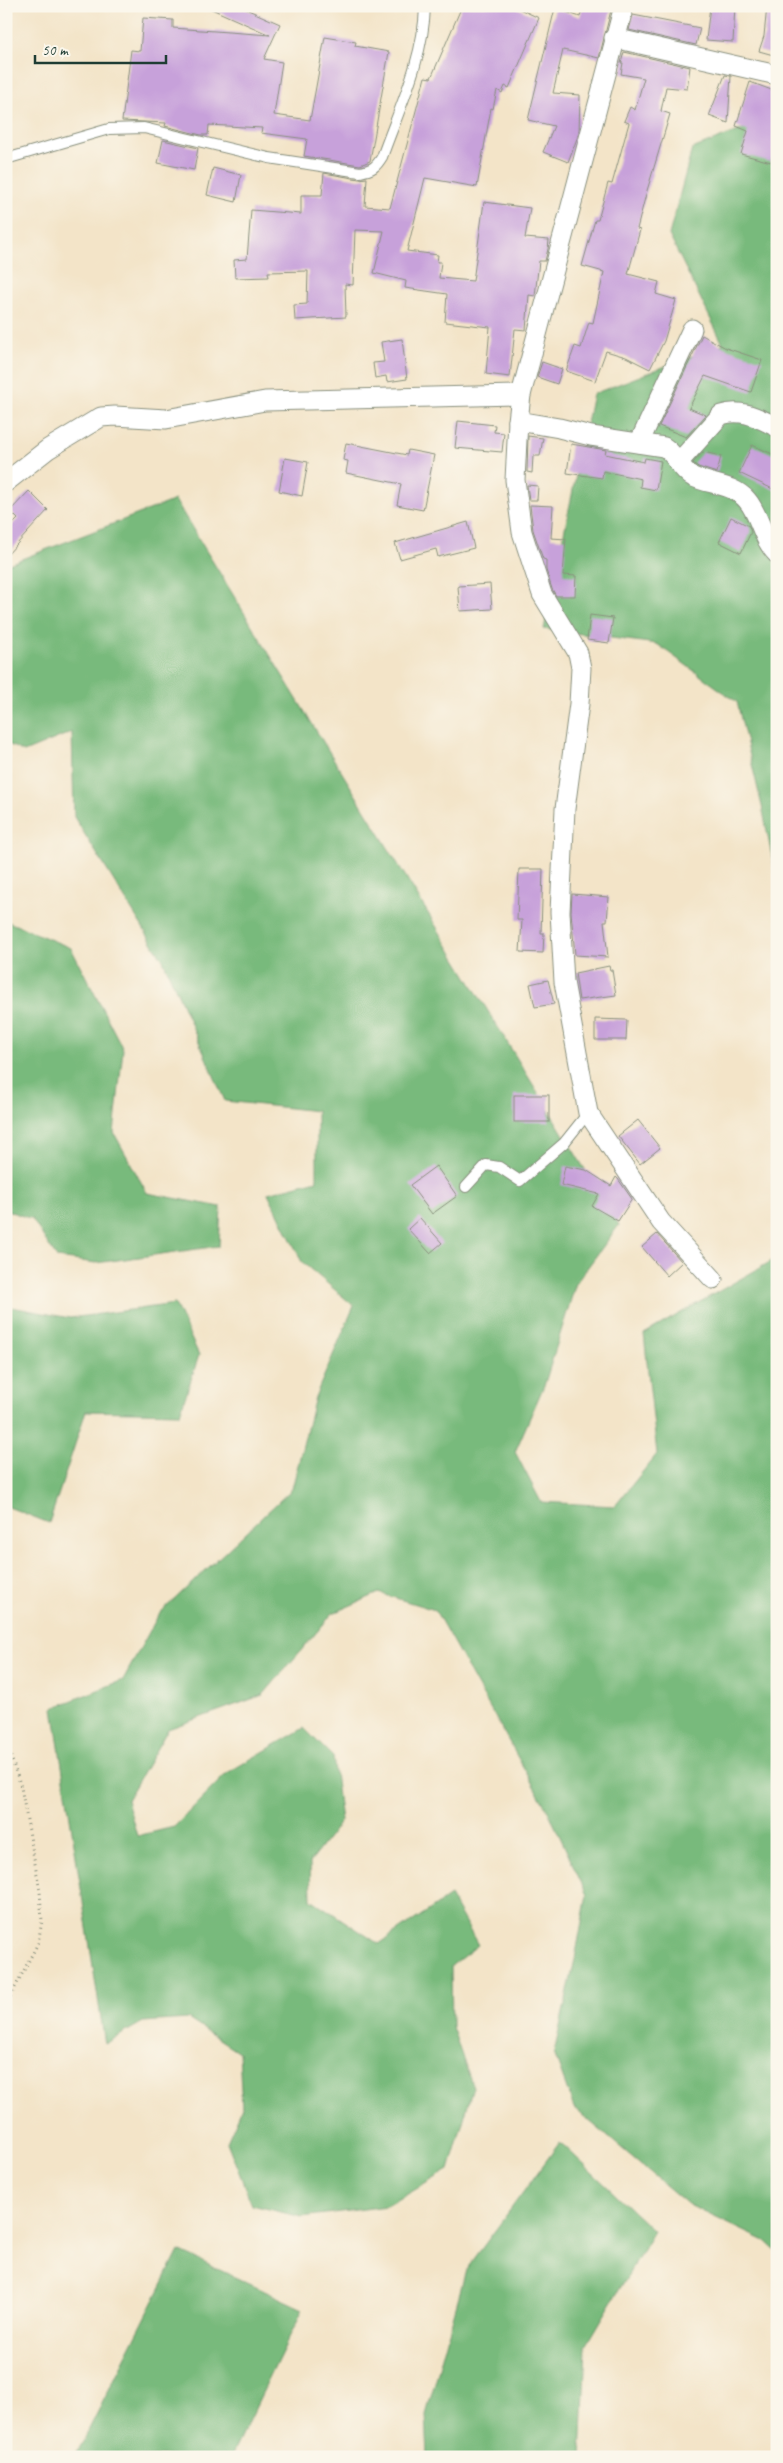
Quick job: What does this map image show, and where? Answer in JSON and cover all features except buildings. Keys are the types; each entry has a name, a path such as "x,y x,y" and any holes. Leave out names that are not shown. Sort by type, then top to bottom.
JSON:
{"street":[{"path":"624,6 521,395 515,480 522,532 542,594 578,653 581,668 579,704 565,809 560,912 564,982 588,1113 661,1222 713,1279"},
{"path":"614,38 777,75"},
{"path":"639,443 692,329"},
{"path":"6,482 48,449 101,418 115,416 166,419 265,402 521,395"},
{"path":"678,464 721,415 730,412 745,413 777,428"},
{"path":"518,421 560,428 591,436 664,447 678,464 694,478 726,487 745,498 751,505 770,546 777,554"}],"lane":[{"path":"6,159 109,129 144,128 269,158 360,172 370,171 377,166 382,157 415,64 425,20 425,6"},
{"path":"466,1188 486,1165 499,1168 520,1181 564,1143 588,1113"}],"path":[{"path":"6,1742 21,1787 40,1891 42,1921 38,1943 6,2005"}],"green space":[{"path":"777,116 777,882 762,806 737,702 657,644 544,629 593,394 723,344 669,235 692,149"},
{"path":"175,500 619,1225 576,1283 545,1383 515,1452 541,1502 615,1506 657,1454 644,1334 777,1258 777,2252 765,2241 689,2205 574,2108 554,2053 587,1895 549,1813 435,1610 379,1593 333,1613 263,1695 168,1729 127,1800 137,1836 174,1827 227,1773 304,1728 333,1757 341,1821 310,1862 311,1899 379,1944 450,1896 478,1945 451,1966 452,2027 473,2087 449,2170 387,2206 302,2217 252,2205 227,2142 242,2108 239,2052 188,2019 143,2022 105,2044 53,1708 123,1680 159,1614 292,1489 315,1397 354,1306 302,1262 268,1193 317,1180 317,1111 225,1101 163,960 74,817 72,732 24,752 6,743 6,565"},
{"path":"6,921 71,948 123,1049 114,1133 147,1193 221,1207 219,1246 96,1263 57,1258 32,1219 6,1210"},
{"path":"175,1304 199,1355 180,1413 86,1411 49,1523 6,1506 6,1306 70,1318"},
{"path":"560,2142 654,2231 586,2346 581,2457 428,2457 426,2415 466,2270"},
{"path":"179,2251 303,2309 231,2457 75,2457"}]}
